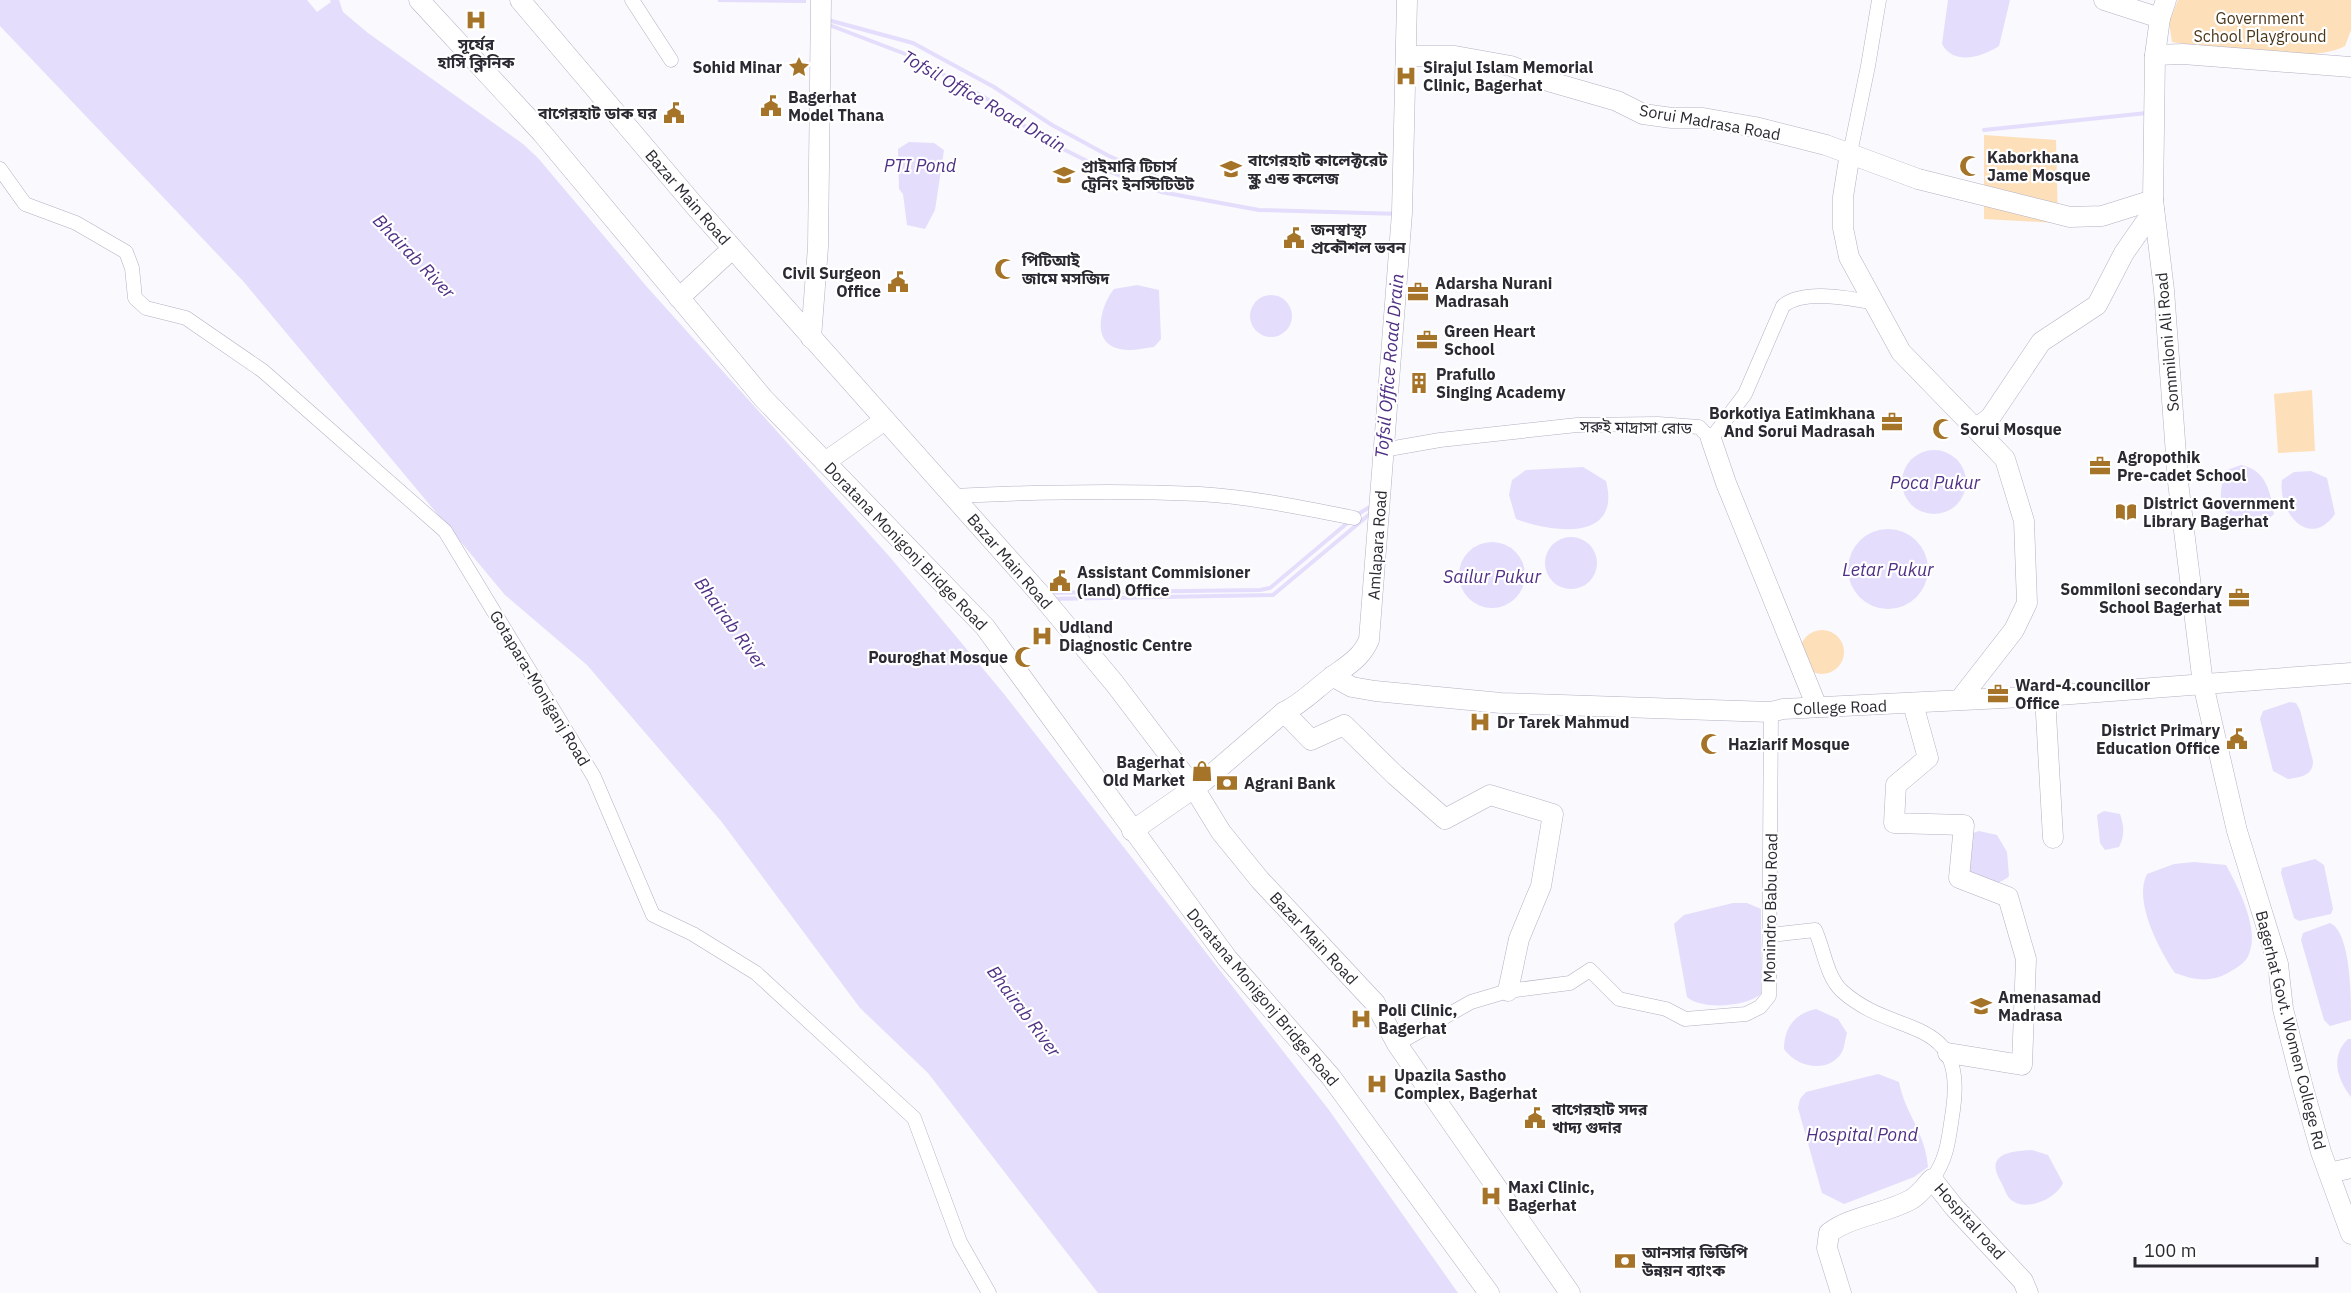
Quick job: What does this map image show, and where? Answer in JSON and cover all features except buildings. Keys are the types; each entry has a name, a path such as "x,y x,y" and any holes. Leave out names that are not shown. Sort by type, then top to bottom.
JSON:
{"street":[{"name":"Doratana Monigonj Bridge Road","path":"419,0 542,133 763,398 985,627 1227,958 1331,1077 1489,1293"},
{"name":"Bazar Main Road","path":"520,0 732,249 1040,594 1115,684 1194,788 1221,831 1260,880 1375,1003 1396,1044 1570,1293"},
{"path":"632,0 671,60"},
{"path":"811,338 818,247 821,0"},
{"name":"Amlapara Road","path":"1132,831 1194,788 1254,740 1284,712 1299,705 1332,676 1352,664 1365,651 1372,629 1383,450 1402,213 1407,0"},
{"path":"1879,0 1843,197 1843,228 1849,257 1900,352 2006,459 2024,521 2027,603 2014,630 1961,698"},
{"path":"2104,0 2163,9"},
{"name":"Sommiloni Ali Road","path":"2163,9 2155,55 2153,205 2163,290 2178,482 2203,684"},
{"path":"2155,55 2183,54 2351,67"},
{"name":"Sorui Madrasa Road","path":"1406,56 1455,56 1511,66 1551,82 1617,101 1643,114 1672,118 1703,118 1755,127 1850,153 1918,179 2070,217 2102,216 2153,205"},
{"name":"Gotapara-Moniganj Road","path":"0,169 25,204 76,223 126,252 132,268 135,298 146,308 186,318 263,371 445,531 594,777 653,915 693,934 756,973 914,1118 960,1242 990,1293"},
{"path":"1976,428 1990,418 2041,342 2097,305 2124,253 2153,205"},
{"path":"679,298 732,249"},
{"name":"সরুই মাদ্রাসা রোড","path":"1383,450 1440,440 1577,425 1658,424 1699,427 1711,439 1745,394 1783,306 1790,300 1843,296 1875,303"},
{"path":"825,462 885,420"},
{"path":"1711,439 1726,483 1817,707"},
{"path":"953,496 1102,492 1202,494 1282,503 1354,518"},
{"name":"College Road","path":"1332,676 1352,687 1438,698 1616,709 1715,708 1771,712 1817,707 1913,704 1961,698 2045,696 2351,673"},
{"name":"Bagerhat Govt. Women College Rd","path":"2203,684 2237,831 2278,964 2283,1009 2329,1173 2351,1234"},
{"path":"2045,696 2053,838"},
{"path":"1913,704 1928,758 1896,785 1894,823 1964,825 1959,878 2008,897 2026,959 2022,1065 1948,1053"},
{"path":"1284,712 1311,740 1344,725 1395,775 1445,819 1490,795 1553,814 1541,886 1519,939 1508,991"},
{"name":"Monindro Babu Road","path":"1396,1044 1471,1002 1508,991 1570,983 1590,970 1619,999 1666,1009 1685,1019 1746,1014 1760,1007 1769,996 1771,712"},
{"path":"1770,935 1815,930 1834,982 1842,990 1873,1013 1918,1029 1938,1041 1948,1053 1956,1075 1956,1089 1943,1165 1932,1179"},
{"path":"2329,1173 2351,1168"},
{"name":"Hospital road","path":"1841,1293 1827,1248 1828,1233 1853,1221 1900,1205 1915,1197 1932,1179 2024,1281 2028,1293"}],"green space":[{"name":"Government School Playground","path":"2178,0 2351,0 2351,30 2345,46 2330,52 2310,54 2261,53 2172,42 2169,22"},
{"path":"1984,135 2056,140 2058,223 1984,219"},
{"path":"2312,390 2315,451 2278,453 2274,394"},
{"path":"1822,630 1837,637 1844,652 1837,667 1822,674 1807,667 1800,652 1807,637"}],"water":[{"name":"Bhairab River","path":"0,0 339,0 343,12 368,33 523,144 538,158 647,287 889,556 1004,694 1329,1110 1458,1293 1098,1293 928,1073 860,1008 721,821 587,665 505,595 243,281 0,26"},
{"path":"718,0 806,0 806,3 718,2"},
{"path":"1948,0 2010,0 1999,46 1977,56 1969,57 1961,57 1947,51 1942,44"},
{"name":"PTI Pond","path":"909,142 934,143 944,150 935,210 925,229 907,225 903,194 899,189 898,149"},
{"path":"1137,285 1159,290 1161,339 1154,347 1124,350 1111,345 1105,339 1101,332 1102,313 1114,289"},
{"path":"1271,295 1286,301 1292,316 1286,331 1271,337 1256,331 1250,316 1256,301"},
{"name":"Poca Pukur","path":"1934,450 1952,456 1960,464 1966,482 1960,500 1952,508 1934,514 1916,508 1908,500 1902,482 1908,464 1916,456"},
{"path":"2241,465 2261,477 2271,497 2274,514 2260,526 2238,522 2230,517 2222,502 2221,492 2227,470"},
{"path":"1583,467 1606,481 1608,501 1604,515 1594,524 1580,528 1548,528 1516,519 1509,495 1512,480 1526,470"},
{"path":"2311,471 2327,478 2335,514 2325,524 2315,529 2305,528 2297,522 2285,504 2282,492 2282,480 2294,472"},
{"name":"Letar Pukur","path":"1888,529 1903,532 1916,541 1925,554 1928,569 1925,584 1916,597 1903,606 1888,609 1873,606 1860,597 1851,584 1848,569 1851,554 1860,541 1873,532"},
{"path":"1571,537 1581,539 1589,545 1595,553 1597,563 1595,573 1589,581 1581,587 1571,589 1561,587 1553,581 1547,573 1545,563 1547,553 1553,545 1561,539"},
{"name":"Sailur Pukur","path":"1492,542 1504,545 1515,552 1522,563 1525,575 1522,587 1515,598 1504,605 1492,608 1480,605 1469,598 1462,587 1459,575 1462,563 1469,552 1480,545"},
{"path":"2290,702 2296,703 2300,710 2313,761 2309,773 2288,779 2273,771 2260,719 2263,711"},
{"path":"2104,811 2120,814 2123,830 2119,847 2105,850 2100,843 2097,815"},
{"path":"1979,831 1997,835 2007,852 2009,876 2004,880 1994,883 1983,881 1969,870 1973,833"},
{"path":"2315,859 2324,865 2333,909 2331,914 2299,921 2294,918 2281,873 2282,868"},
{"path":"2194,862 2226,865 2250,921 2252,944 2246,960 2228,973 2215,978 2196,979 2175,973 2155,938 2145,911 2143,897 2147,874 2174,864"},
{"path":"1733,903 1747,903 1761,909 1761,994 1735,1004 1702,1004 1687,997 1674,924 1684,915"},
{"path":"2330,923 2337,929 2346,952 2351,1020 2330,1026 2324,1020 2301,940 2303,933"},
{"path":"1816,1009 1838,1019 1847,1033 1842,1052 1836,1059 1821,1066 1797,1061 1784,1049 1786,1034 1792,1023 1802,1014"},
{"path":"2348,1039 2351,1039 2351,1097 2342,1083 2337,1060 2342,1046"},
{"name":"Hospital Pond","path":"1878,1074 1899,1082 1923,1143 1928,1167 1914,1177 1844,1204 1822,1193 1798,1108 1800,1099 1806,1092"},
{"path":"2032,1150 2048,1155 2063,1183 2047,1199 2024,1205 2010,1199 1997,1173 1996,1165 2002,1156 2008,1153"}],"pier":[{"path":"307,0 330,0 331,2 317,12"}],"waterway":[{"path":"828,20 913,43 994,87 1052,125 1109,156 1164,180"},
{"name":"Tofsil Office Road Drain","path":"824,23 908,55 989,100 1041,138 1103,169 1161,192 1259,210 1401,214 1377,508 1273,595 1049,599 814,336 821,226 824,23"},
{"path":"1984,130 2147,113"},
{"path":"1380,501 1371,630 1364,650 1352,663 1333,675 1298,705 1284,712 1253,741 1199,776 1196,791 1119,689 1040,593 1270,588 1358,514 1380,501"}],"place":[{"name":"সূর্যের হাসি ক্লিনিক","path":"476,20"},
{"name":"Sohid Minar","path":"799,67"},
{"name":"Sirajul Islam Memorial Clinic, Bagerhat","path":"1406,76"},
{"name":"Bagerhat Model Thana","path":"771,106"},
{"name":"বাগেরহাট ডাক ঘর","path":"674,113"},
{"name":"Kaborkhana Jame Mosque","path":"1970,166"},
{"name":"বাগেরহাট কালেক্টরেট স্কুল এন্ড কলেজ","path":"1231,169"},
{"name":"প্রাইমারি টিচার্স ট্রেনিং ইনস্টিটিউট","path":"1064,175"},
{"name":"জনস্বাস্থ্য প্রকৌশল ভবন","path":"1294,238"},
{"name":"পিটিআই জামে মসজিদ","path":"1005,269"},
{"name":"Civil Surgeon Office","path":"898,282"},
{"name":"Adarsha Nurani Madrasah","path":"1418,292"},
{"name":"Green Heart School","path":"1427,340"},
{"name":"Prafullo Singing Academy","path":"1419,383"},
{"name":"Borkotiya Eatimkhana And Sorui Madrasah","path":"1892,422"},
{"name":"Sorui Mosque","path":"1943,429"},
{"name":"Agropothik Pre-cadet School","path":"2100,466"},
{"name":"District Government Library Bagerhat","path":"2126,512"},
{"name":"Assistant Commisioner (land) Office","path":"1060,581"},
{"name":"Sommiloni secondary School Bagerhat","path":"2239,598"},
{"name":"Udland Diagnostic Centre","path":"1042,636"},
{"name":"Pouroghat Mosque","path":"1025,657"},
{"name":"Ward-4.councillor Office","path":"1998,694"},
{"name":"Dr Tarek Mahmud","path":"1480,722"},
{"name":"District Primary Education Office","path":"2237,739"},
{"name":"Haziarif Mosque","path":"1711,744"},
{"name":"Bagerhat Old Market","path":"1202,771"},
{"name":"Agrani Bank","path":"1227,783"},
{"name":"Amenasamad Madrasa","path":"1981,1006"},
{"name":"Poli Clinic, Bagerhat","path":"1361,1019"},
{"name":"Upazila Sastho Complex, Bagerhat","path":"1377,1084"},
{"name":"বাগেরহাট সদর খাদ্য গুদার","path":"1535,1118"},
{"name":"Maxi Clinic, Bagerhat","path":"1491,1196"},
{"name":"আনসার ভিডিপি উন্নয়ন ব্যাংক","path":"1625,1261"}]}
